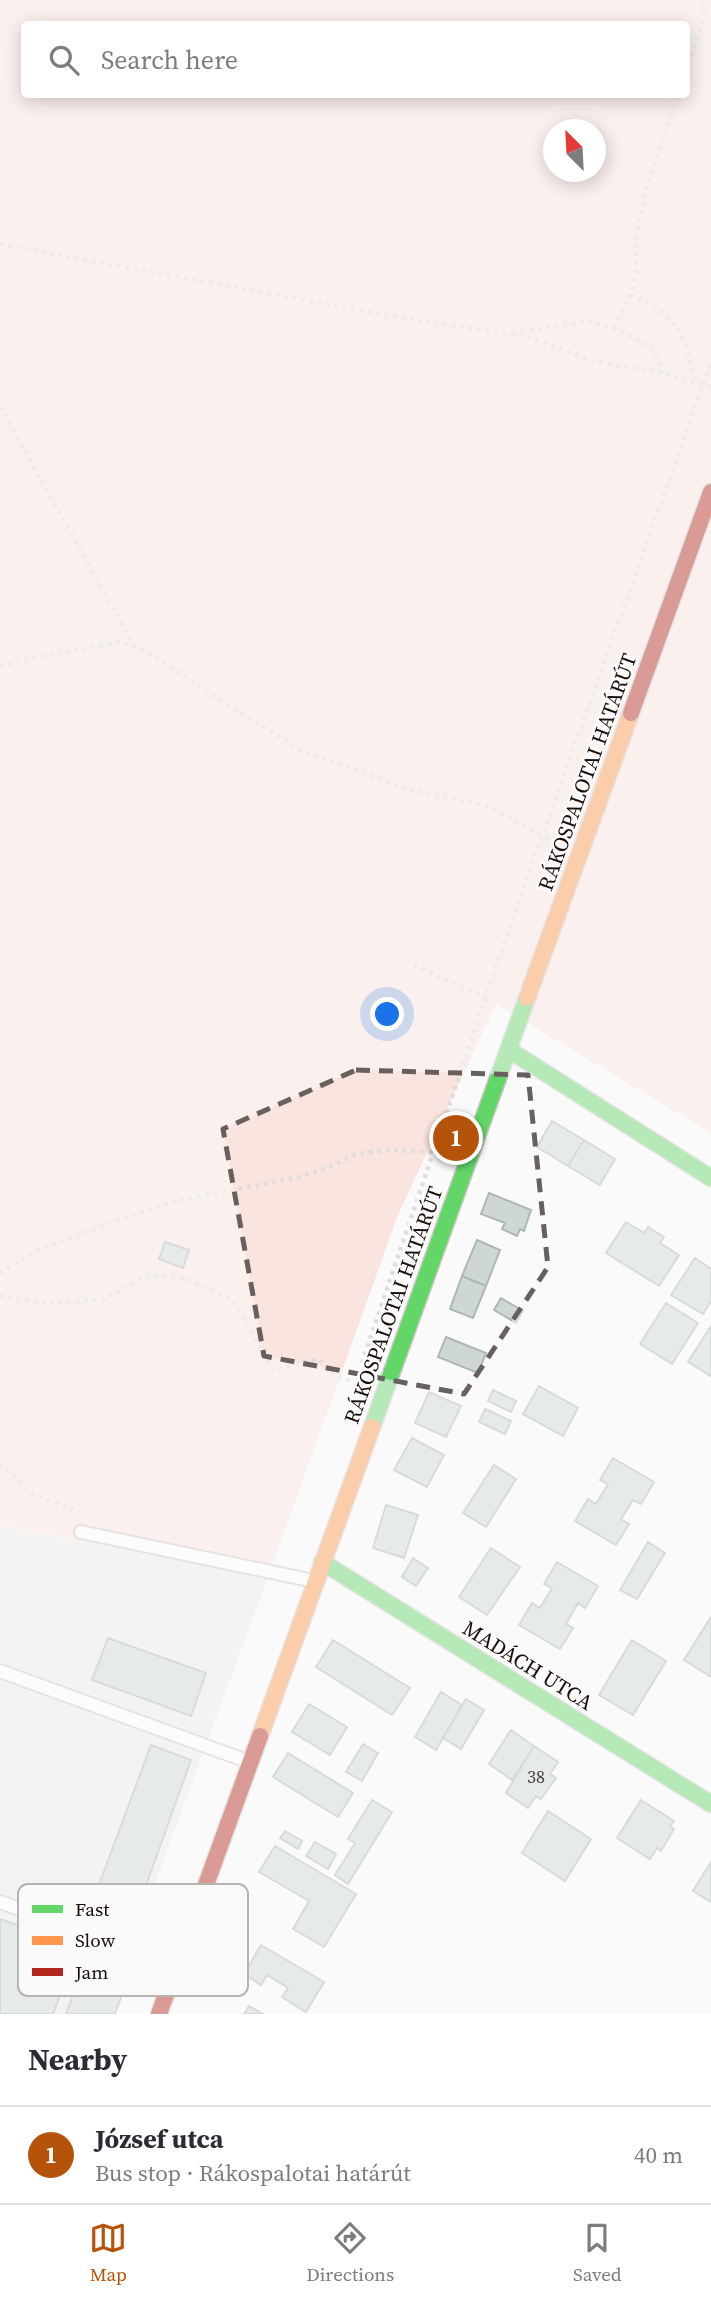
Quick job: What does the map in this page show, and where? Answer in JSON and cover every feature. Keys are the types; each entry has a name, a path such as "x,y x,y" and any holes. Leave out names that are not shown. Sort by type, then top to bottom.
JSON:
{"street":[{"name":"RÁKOSPALOTAI HATÁRÚT","path":"206,1884 711,492"},
{"path":"509,1050 711,1178"},
{"name":"MADÁCH UTCA","path":"322,1562 711,1804"},
{"name":"RÁKOSPALOTAI HATÁRÚT","path":"159,2014 165,1996"}],"lane":[{"path":"81,1532 315,1581"},
{"path":"0,1671 250,1762"},
{"path":"0,1902 18,1908"}],"path":[{"path":"690,62 704,17 703,0"},
{"path":"614,328 630,295 636,274 637,232 648,181 679,98"},
{"path":"0,244 391,316 528,337 593,361 664,373 711,387"},
{"path":"630,295 664,311 678,328 695,381"},
{"path":"509,334 589,321 614,328 651,348 664,373"},
{"path":"355,1384 486,998 711,362"},
{"path":"0,407 136,648"},
{"path":"0,667 21,660 120,642 153,656 301,751 408,789 488,806 580,855"},
{"path":"414,965 486,998"},
{"path":"0,1273 41,1248 170,1202 299,1177 357,1154 387,1150 433,1152"},
{"path":"0,1297 42,1303 102,1300 148,1275 185,1278 233,1300 274,1370 319,1359 328,1371 355,1384 380,1402"},
{"path":"0,1464 32,1493 86,1514 110,1538"}],"highlighted area":[{"path":"356,1070 528,1075 548,1267 464,1394 264,1356 223,1129"}],"shaded area":[{"path":"0,0 711,0 711,1133 496,1004 398,1215 268,1577 0,1525"},
{"path":"0,1525 268,1577 155,1884 18,1884 18,1996 114,1996 107,2014 0,2014"}],"building":[{"path":"552,1121 584,1140 568,1166 537,1147"},
{"path":"584,1140 615,1159 600,1185 568,1166"},
{"path":"489,1193 531,1210 524,1231 520,1229 517,1236 502,1229 505,1223 481,1214"},
{"path":"626,1222 644,1233 648,1227 664,1237 660,1243 679,1255 659,1286 606,1253"},
{"path":"477,1240 500,1250 486,1286 462,1276"},
{"path":"165,1242 189,1250 183,1268 159,1259"},
{"path":"695,1258 711,1269 711,1301 703,1314 671,1295"},
{"path":"462,1276 486,1286 473,1318 450,1309"},
{"path":"501,1298 523,1311 516,1323 494,1310"},
{"path":"666,1303 698,1323 672,1364 640,1344"},
{"path":"711,1326 711,1376 688,1362"},
{"path":"446,1337 486,1353 478,1373 438,1357"},
{"path":"539,1386 578,1408 563,1436 523,1414"},
{"path":"493,1390 516,1401 511,1412 488,1401"},
{"path":"429,1392 461,1406 446,1437 415,1423"},
{"path":"485,1409 511,1421 505,1434 479,1422"},
{"path":"412,1438 444,1455 427,1487 394,1470"},
{"path":"613,1458 654,1482 641,1504 633,1500 621,1519 629,1524 616,1545 575,1521 588,1499 596,1504 608,1484 600,1480"},
{"path":"494,1465 516,1479 486,1527 463,1513"},
{"path":"386,1505 418,1515 404,1558 373,1548"},
{"path":"648,1542 665,1553 637,1599 620,1590"},
{"path":"491,1548 520,1567 487,1615 459,1597"},
{"path":"413,1558 428,1568 416,1586 402,1577"},
{"path":"557,1562 598,1586 585,1608 578,1603 566,1624 573,1628 560,1649 519,1625 532,1603 540,1608 552,1588 544,1584"},
{"path":"711,1617 711,1677 684,1660"},
{"path":"108,1638 206,1673 191,1716 92,1680"},
{"path":"333,1640 410,1688 392,1715 316,1667"},
{"path":"632,1640 666,1661 633,1715 599,1695"},
{"path":"441,1692 462,1705 436,1750 415,1737"},
{"path":"466,1699 484,1710 461,1749 443,1738"},
{"path":"309,1704 347,1727 330,1755 292,1732"},
{"path":"511,1730 534,1746 512,1780 489,1764"},
{"path":"363,1744 378,1753 362,1781 346,1772"},
{"path":"151,1745 191,1760 147,1884 99,1884"},
{"path":"534,1746 558,1762 550,1774 556,1778 541,1799 536,1796 528,1808 506,1793"},
{"path":"288,1753 353,1793 338,1817 273,1777"},
{"path":"372,1800 392,1812 348,1884 335,1875 355,1843 348,1839"},
{"path":"641,1800 674,1821 670,1827 674,1829 661,1851 657,1848 650,1859 617,1838"},
{"path":"548,1811 591,1839 565,1881 522,1853"},
{"path":"285,1831 302,1841 298,1849 280,1838"},
{"path":"315,1842 336,1854 328,1869 306,1856"},
{"path":"275,1846 356,1894 324,1947 293,1929 309,1901 259,1872"},
{"path":"711,1862 711,1902 693,1891"},
{"path":"0,1919 18,1925 18,1996 60,1996 53,2014 0,2014"},
{"path":"261,1945 324,1982 306,2012 282,1997 288,1988 267,1975 261,1985 248,1977 248,1967"},
{"path":"73,1996 121,1996 115,2014 66,2014"},
{"path":"249,2006 263,2014 244,2014"}],"traffic: fast":[{"path":"372,1427 527,998"},
{"path":"509,1050 711,1178"},
{"path":"322,1562 711,1804"}],"traffic: slow":[{"path":"527,998 631,713"},
{"path":"260,1736 372,1427"}],"traffic: jam":[{"path":"631,713 711,492"},
{"path":"206,1884 260,1736"},
{"path":"159,2014 166,1996"}],"place":[{"name":"József utca","path":"456,1138"}]}
